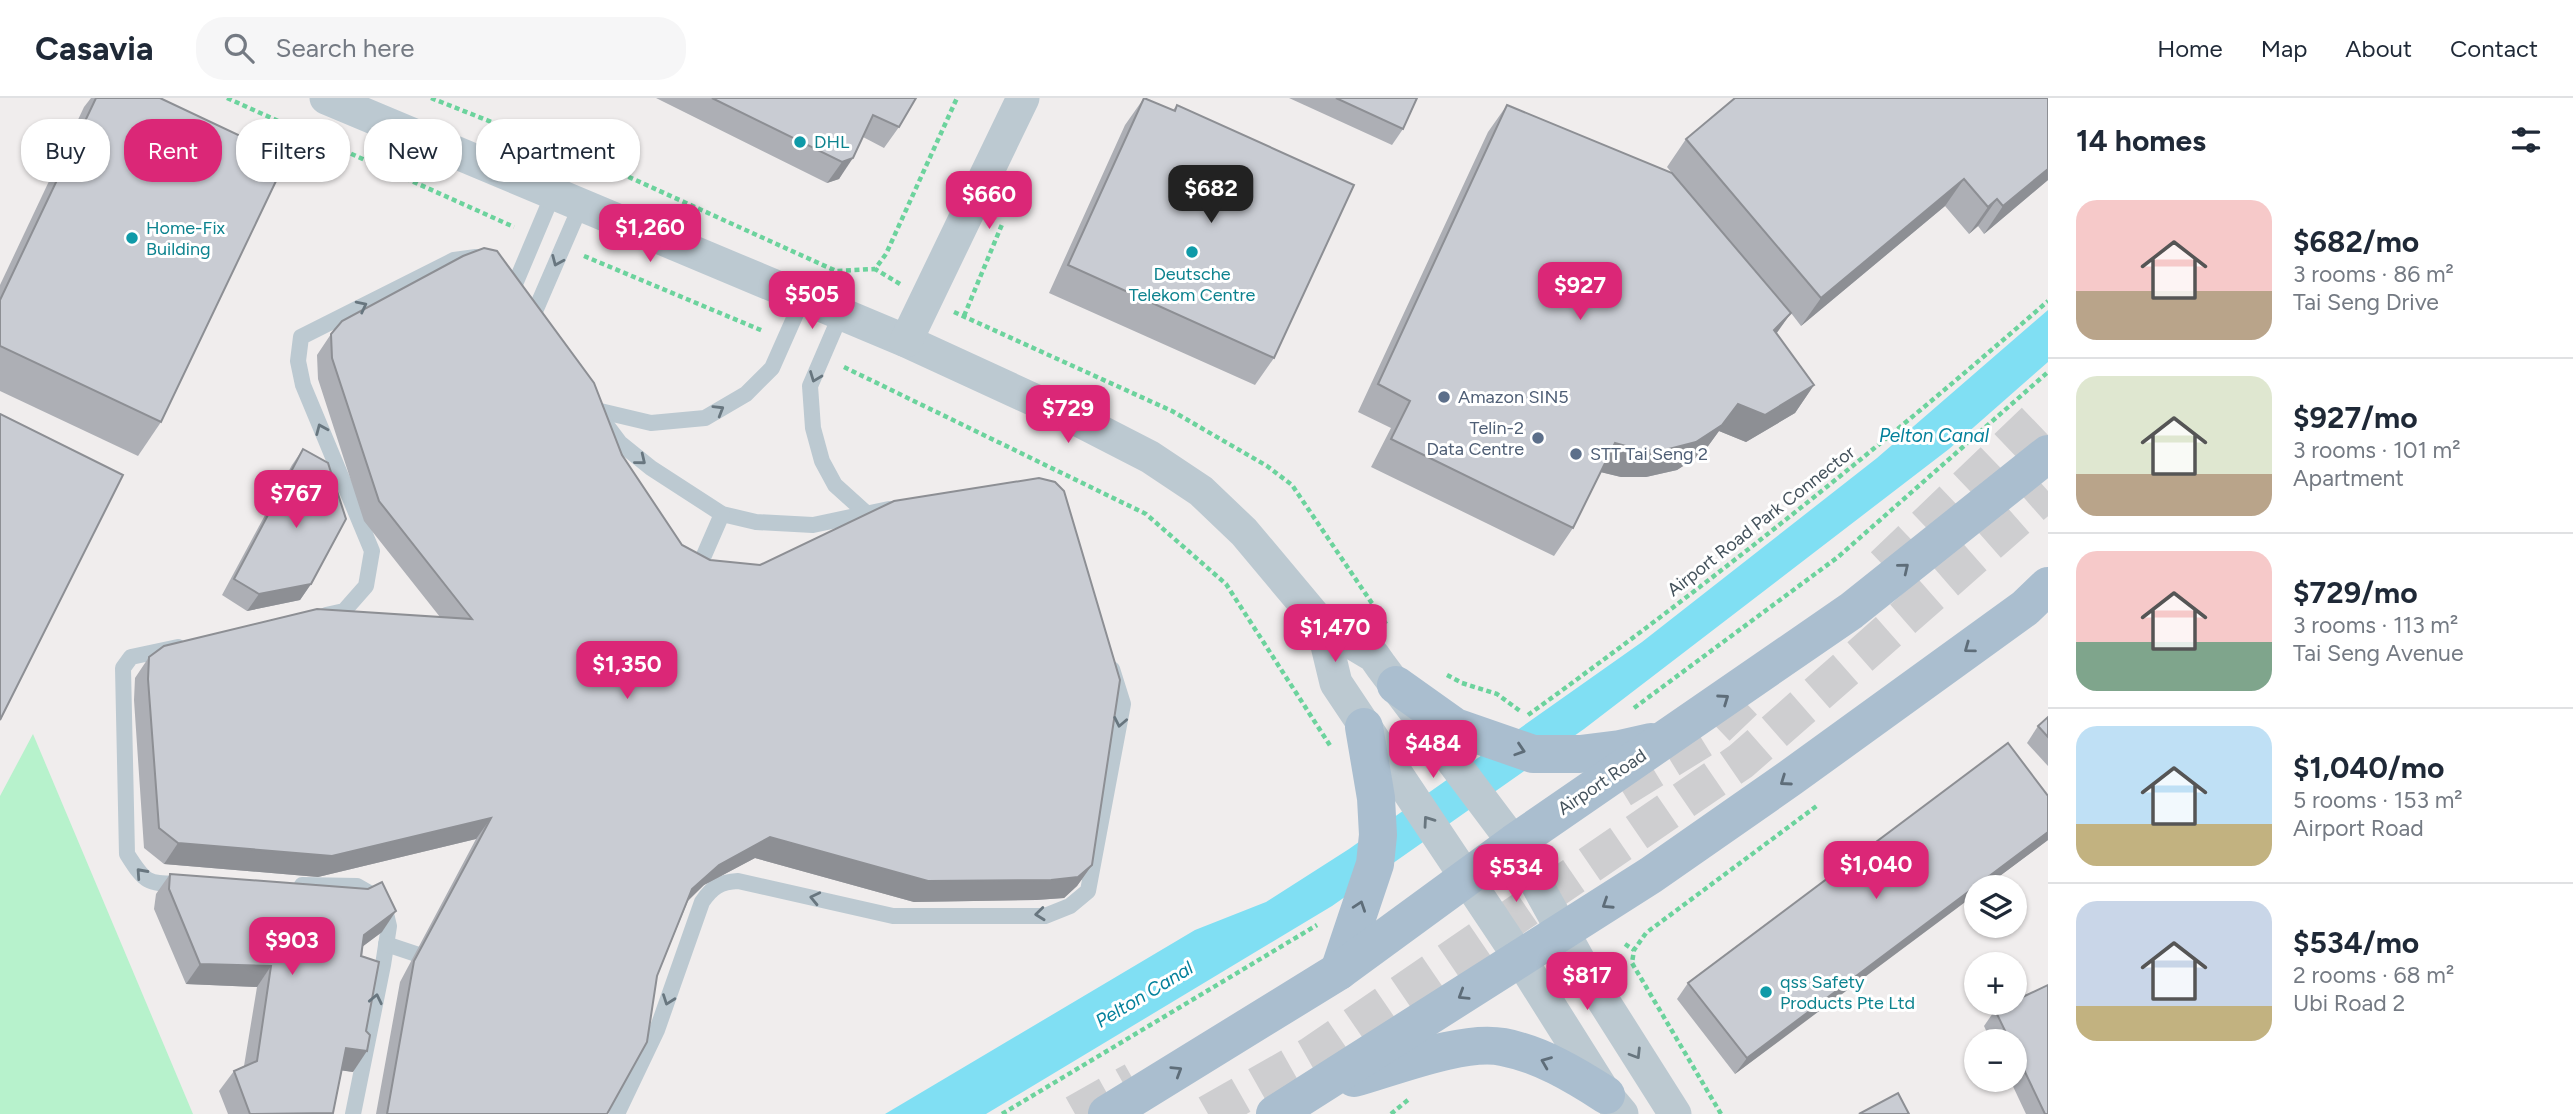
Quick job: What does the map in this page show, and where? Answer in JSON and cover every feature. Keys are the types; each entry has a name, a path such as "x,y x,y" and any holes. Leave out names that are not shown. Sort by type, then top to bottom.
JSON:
{"main road":[{"name":"Airport Road","path":"1107,1114 1339,971 1514,843 1851,611 2048,454"},
{"path":"1275,1114 1641,882 2025,608 2048,586"},
{"path":"1396,685 1455,727 1533,754 1593,753 1668,738"},
{"path":"1339,971 1375,864 1378,835 1376,798 1364,727"},
{"path":"1315,1089 1459,1048 1501,1046 1568,1071 1614,1104"}],"street":[{"path":"326,98 906,341 1080,421 1150,457 1201,491 1244,532 1322,625 1374,656 1514,843 1587,975 1675,1114"},
{"path":"906,341 1023,98"},
{"path":"1322,625 1336,683 1614,1104"}],"lane":[{"path":"513,289 536,236 567,199"},
{"path":"307,619 344,611 366,586 378,549 303,385 298,361 301,337 454,260 478,257 498,268 537,322 563,247 567,199"},
{"path":"596,410 651,423 705,418 746,394 772,368 803,298"},
{"path":"841,314 810,386 813,428 822,461 835,485 866,513"},
{"path":"582,389 614,446 722,514 756,522 813,526 866,513 885,516 910,506"},
{"path":"690,586 722,514"},
{"path":"199,642 131,657 123,668 127,854 139,874 150,883 204,884"},
{"path":"617,1114 710,883 738,881 893,916 907,909 1045,916 1070,906 1088,891 1124,704 1107,652"},
{"path":"283,885 310,879 357,886 383,901 389,926 353,1114"},
{"path":"386,944 450,965"}],"path":[{"path":"227,98 536,236"},
{"path":"431,98 620,173 836,271 875,269 926,299 964,316"},
{"path":"875,269 886,254 957,98"},
{"path":"563,247 785,340"},
{"name":"Airport Road Park Connector","path":"1531,722 1527,716 1674,607 1854,467 2048,301"},
{"path":"823,357 1146,514 1226,584 1333,750"},
{"path":"1627,712 1838,557 2048,372"},
{"path":"1002,1114 1322,922"},
{"path":"1625,944 1634,950 1632,963 1721,1114"}],"green space":[{"path":"33,734 193,1114 0,1114 0,796"}],"water":[{"name":"Pelton Canal","path":"2048,310 2048,362 1949,449 1584,729 1332,906 986,1114 885,1114 1195,930 1266,902 1349,849 1642,642 1877,458"}],"building":[{"name":"Home-Fix Building","path":"96,98 160,98 204,119 124,119 124,182 222,182 222,127 236,134 236,182 276,182 161,422 0,346 0,300 56,182 110,182 110,119 86,119"},
{"path":"712,98 916,98 899,127 873,115 853,158 842,162"},
{"name":"Deutsche Telekom Centre","path":"1144,98 1175,111 1177,105 1354,185 1274,358 1068,265"},
{"path":"1336,98 1417,98 1403,129"},
{"path":"1735,98 2048,98 2048,169 2003,206 1997,199 1988,207 1964,179 1821,298 1686,139"},
{"path":"1507,105 1672,173 1791,313 1774,330 1814,385 1765,415 1738,404 1722,425 1696,442 1665,450 1640,450 1615,443 1573,528 1391,439 1410,401 1378,384"},
{"path":"484,248 497,251 594,383 622,455 682,545 710,560 760,565 894,501 1039,478 1055,482 1064,491 1120,680 1092,865 1078,877 1051,880 928,881 770,837 719,865 692,889 657,976 647,1042 607,1114 387,1114 414,961 491,818 332,856 178,843 159,828 148,679 149,657 164,646 317,609 472,619 379,501 332,358 331,334 342,321 463,256"},
{"path":"0,414 123,475 0,720"},
{"path":"303,449 328,463 346,519 311,584 259,594 234,579"},
{"path":"2048,717 2048,737 2038,726"},
{"path":"2008,743 2048,796 2048,832 1991,875 1964,875 1964,895 1747,1058 1688,983"},
{"path":"170,874 368,889 382,882 396,911 364,935 361,956 379,962 366,1031 370,1035 367,1051 346,1048 333,1113 250,1114 234,1071 257,1061 271,966 200,964 169,889"},
{"path":"2048,985 2048,1114 2045,1114 2027,1076 2027,1029 2004,1029 1997,1015 2027,1015 2027,995"},
{"path":"1898,1093 1909,1114 1859,1114"}],"tunnel":[{"path":"1884,566 2048,409"},
{"path":"1208,1114 1312,1055 1741,761 2048,491"},
{"path":"1621,789 1707,736 1755,690"},
{"path":"1075,1114 1134,1081"}],"place":[{"name":"DHL","path":"800,142"},
{"name":"Home-Fix Building","path":"132,238"},
{"name":"Deutsche Telekom Centre","path":"1192,252"},
{"name":"Amazon SIN5","path":"1444,397"},
{"name":"Telin-2 Data Centre","path":"1538,438"},
{"name":"STT Tai Seng 2","path":"1576,454"},
{"name":"qss Safety Products Pte Ltd","path":"1766,992"}]}
